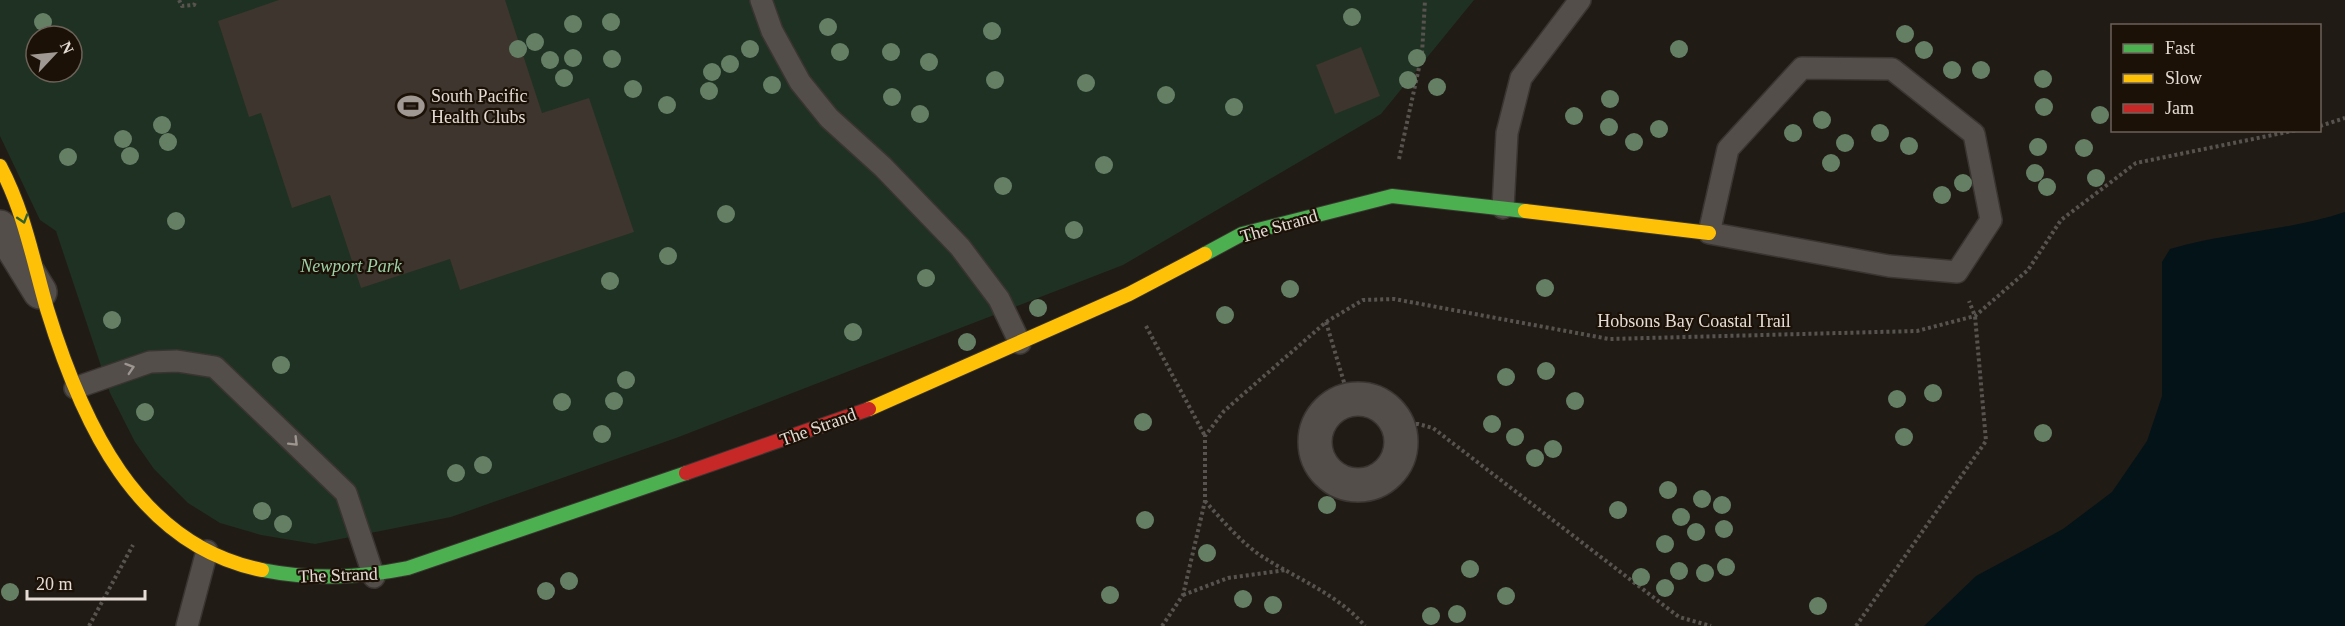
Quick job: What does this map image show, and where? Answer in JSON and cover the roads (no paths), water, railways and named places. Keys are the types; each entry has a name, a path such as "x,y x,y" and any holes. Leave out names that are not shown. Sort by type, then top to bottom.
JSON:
{"street":[{"name":"The Strand","path":"0,166 18,202 47,307 75,388 114,465 152,512 181,537 250,569 307,579 374,577 815,429 879,405 1129,294 1242,234 1392,196 1709,234"},
{"name":"The Strand","path":"0,227 47,307"},
{"path":"1348,399 1364,399 1378,403 1391,412 1402,438 1401,452 1387,476 1362,485 1336,480 1318,459 1314,444 1323,415 1334,405 1348,399"}],"lane":[{"path":"761,0 772,31 800,82 829,118 883,167 960,247 999,299 1020,343"},
{"path":"1503,208 1507,133 1521,78 1580,0"},
{"path":"1802,68 1892,69 1974,134 1991,220 1957,272 1889,266 1709,234 1728,149 1802,68"},
{"path":"75,388 150,362 177,361 215,367 346,493 374,577"},
{"path":"187,626 207,551"}],"place":[{"name":"South Pacific Health Clubs","path":"411,106"}],"park label":[{"name":"Newport Park","path":"351,266"}]}
